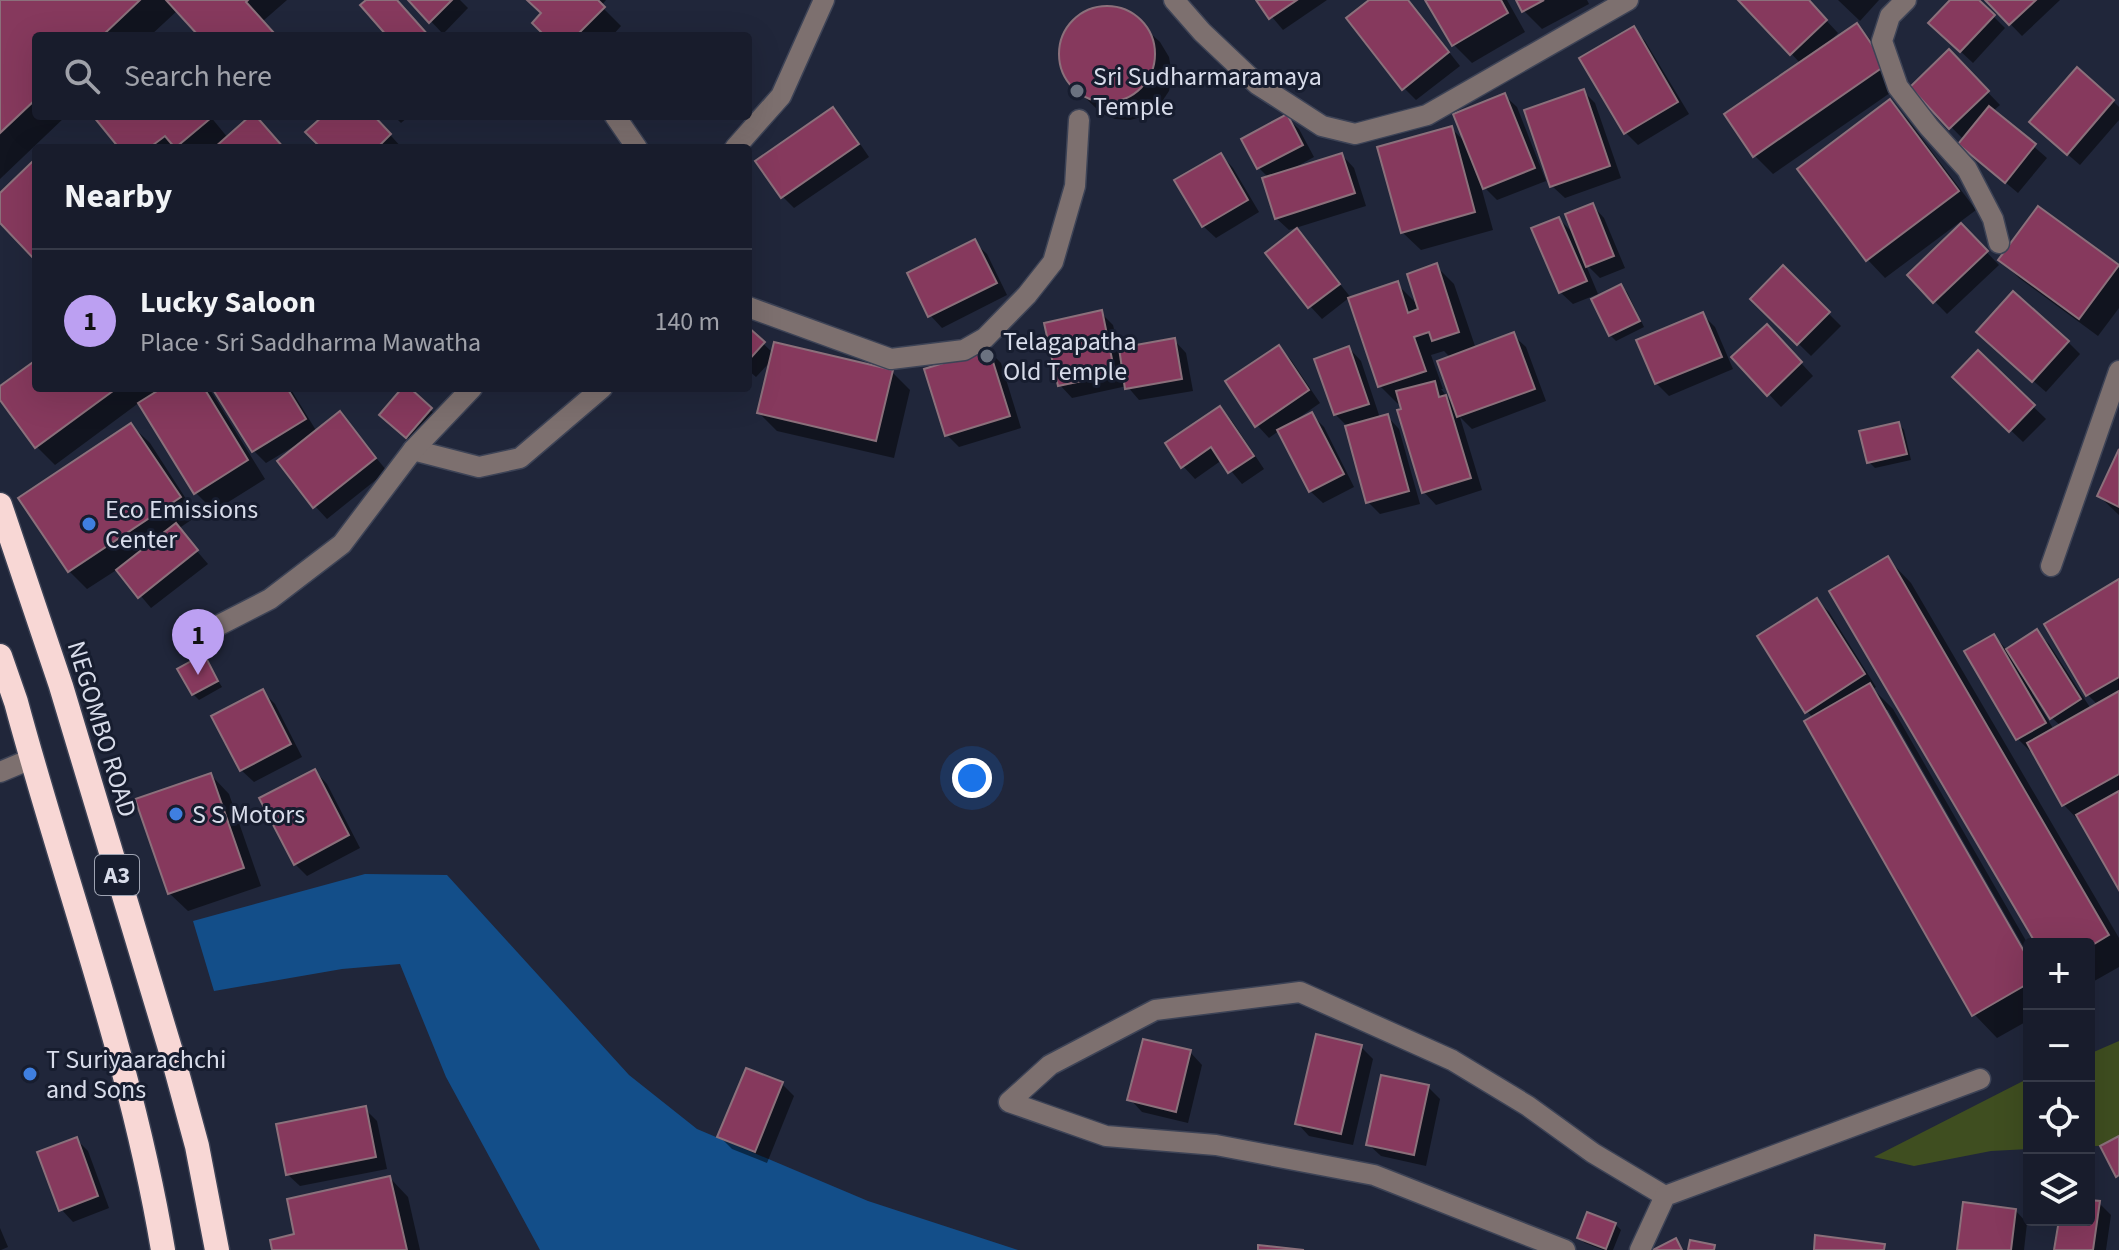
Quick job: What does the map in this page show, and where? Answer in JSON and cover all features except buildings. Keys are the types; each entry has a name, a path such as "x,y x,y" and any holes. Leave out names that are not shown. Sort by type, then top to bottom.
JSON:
{"highway":[{"name":"NEGOMBO ROAD","path":"0,505 61,686 175,1065 197,1146 217,1250"},
{"name":"A3","path":"0,656 128,1090 154,1193 163,1250"}],"street":[{"path":"739,144 781,96 824,0"},
{"path":"1174,0 1202,32 1257,84 1322,126 1355,134 1427,115 1628,0"},
{"path":"1906,0 1890,16 1882,41 1898,87 1967,169 1993,219 1999,243"},
{"path":"618,120 634,144"},
{"path":"752,308 891,359 964,350 985,338 1027,295 1053,262 1075,186 1079,120"},
{"path":"2051,566 2119,371"},
{"path":"194,638 270,599 342,544 413,450 468,392"},
{"path":"413,450 479,467 520,458 597,392"},
{"path":"0,772 31,759"},
{"path":"1565,1250 1374,1175 1216,1145 1106,1136 1009,1102 1050,1065 1155,1010 1300,992 1452,1060 1528,1106 1593,1153 1665,1196"},
{"path":"1640,1250 1665,1196 1980,1079"}],"green space":[{"path":"2119,1041 2119,1136 2100,1146 2095,1146 2095,1051"},
{"path":"2023,1081 2023,1149 1991,1151 1914,1166 1874,1157"}],"water":[{"path":"365,874 447,875 629,1075 697,1129 868,1201 1018,1250 540,1250 446,1077 400,964 342,969 214,991 193,921"}],"place":[{"name":"Sri Sudharmaramaya Temple","path":"1077,91"},
{"name":"Telagapatha Old Temple","path":"987,356"},
{"name":"Eco Emissions Center","path":"89,524"},
{"name":"Lucky Saloon","path":"198,675"},
{"name":"S S Motors","path":"176,814"},
{"name":"T Suriyaarachchi and Sons","path":"30,1074"}]}
